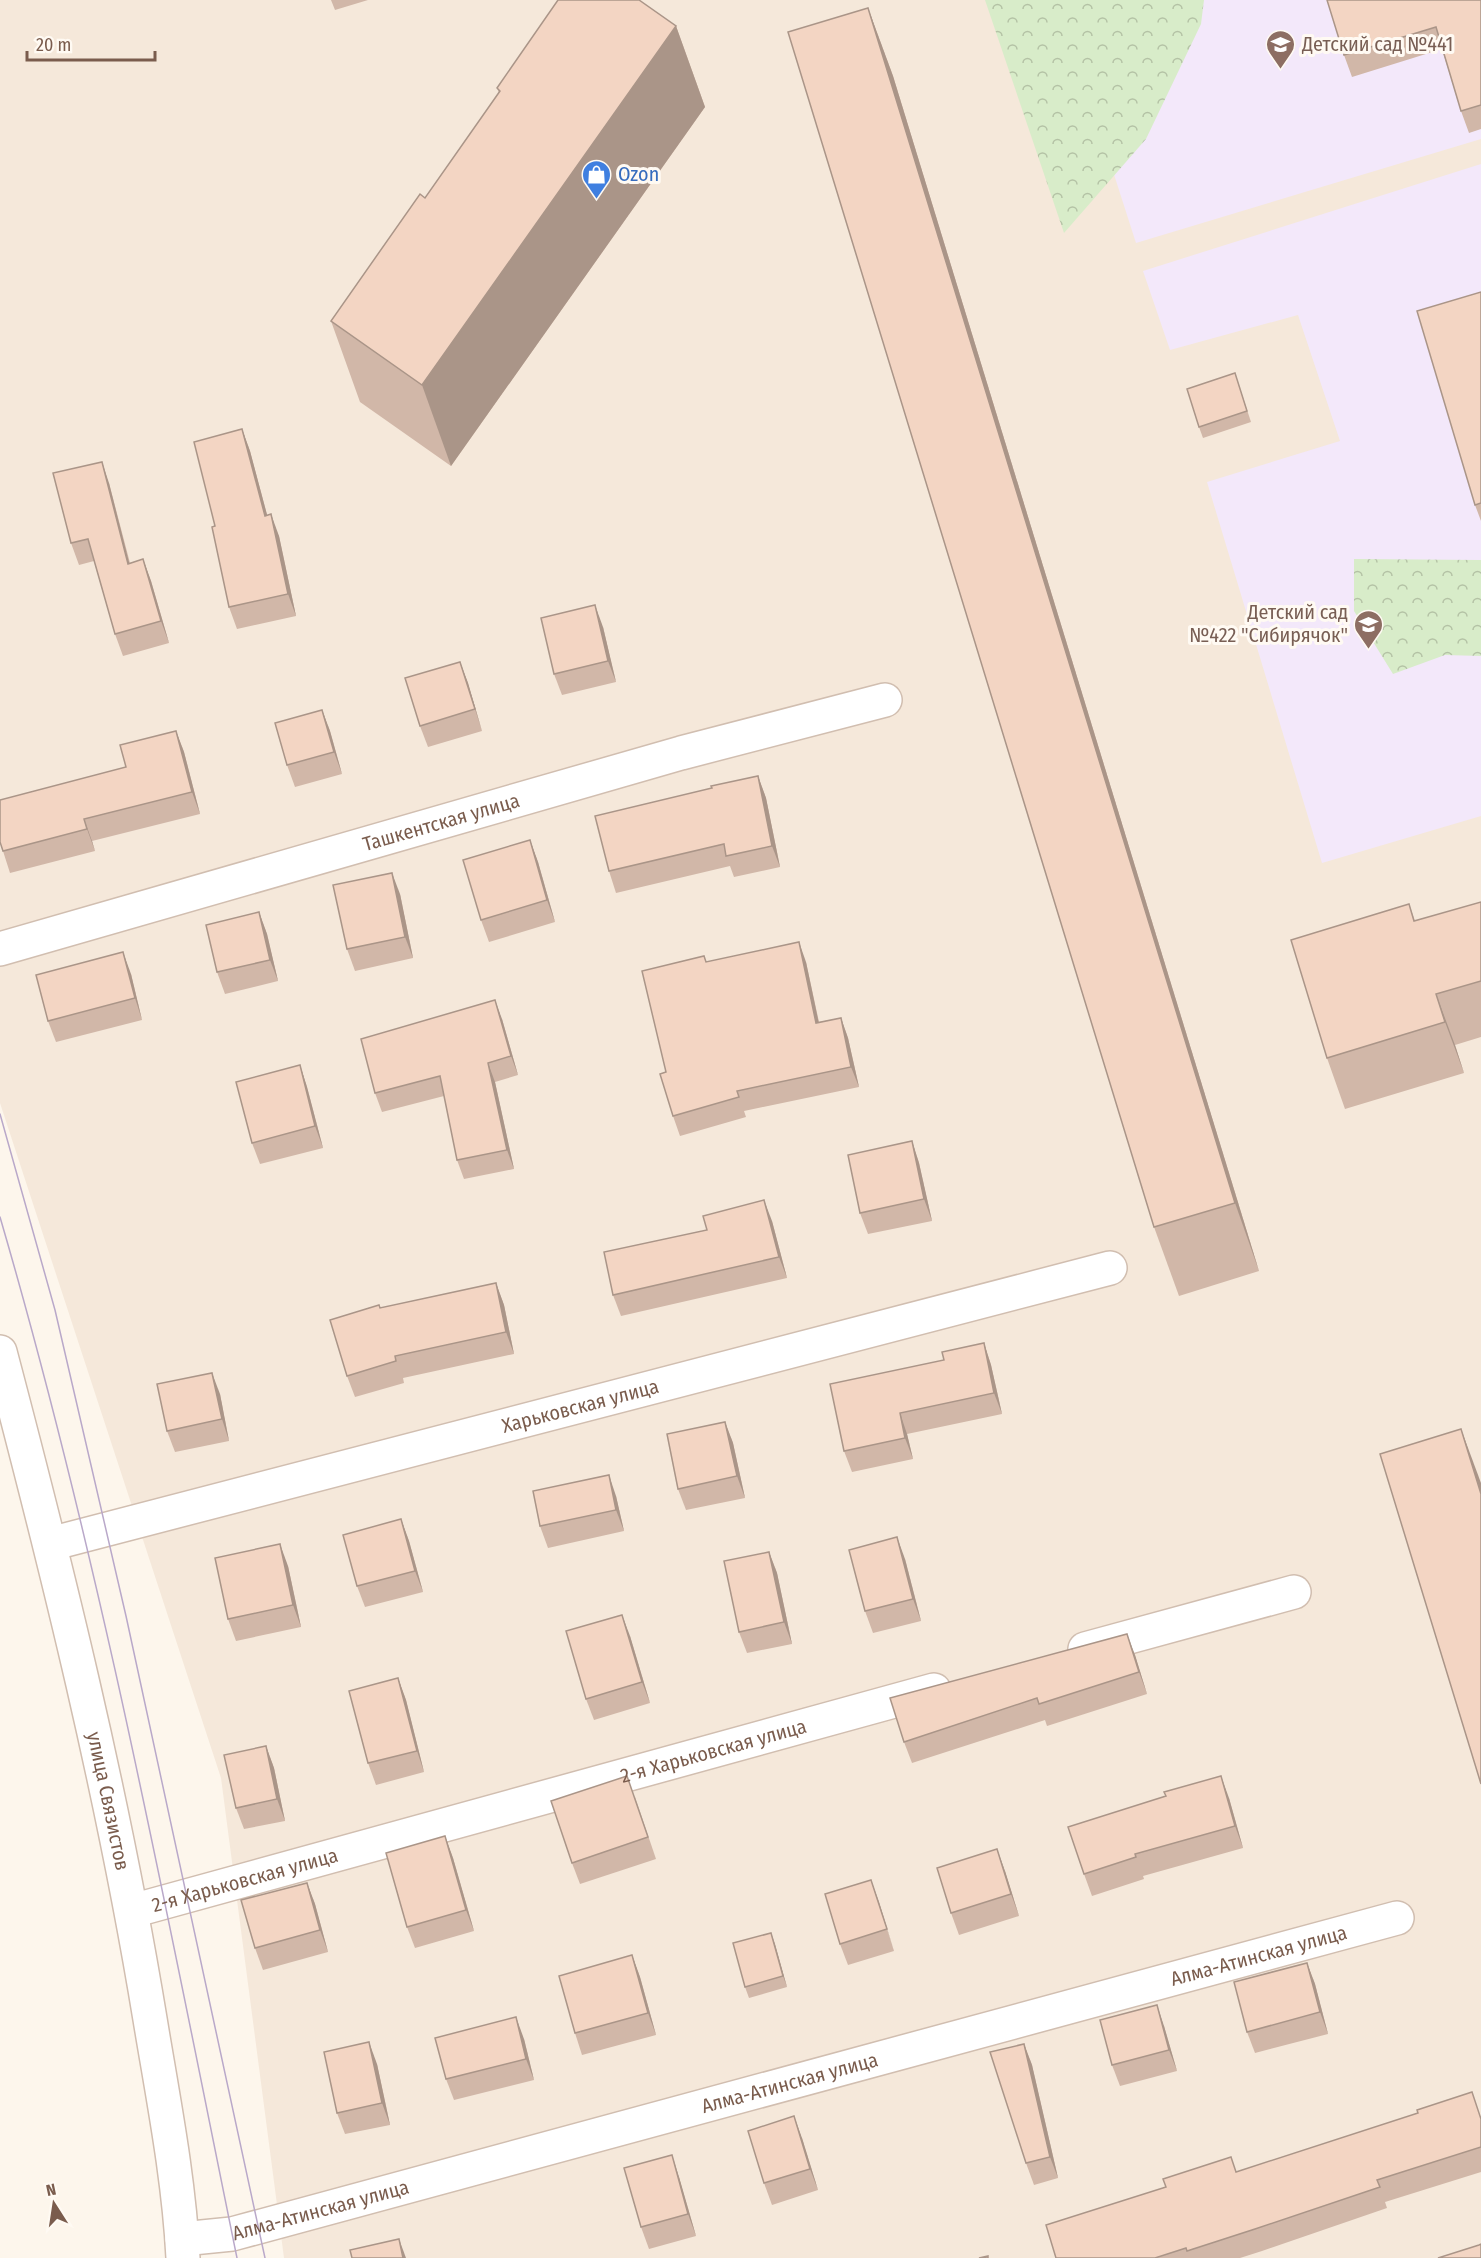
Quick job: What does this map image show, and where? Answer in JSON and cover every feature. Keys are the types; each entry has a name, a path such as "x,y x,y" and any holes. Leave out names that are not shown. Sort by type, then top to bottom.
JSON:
{"street":[{"name":"Ташкентская улица","path":"0,950 681,753 885,700"},
{"name":"Харьковская улица","path":"50,1544 1110,1269"},
{"name":"улица Связистов","path":"0,1352 50,1544 132,1911 168,2129 183,2249"},
{"path":"1051,1658 1294,1592"},
{"name":"2-я Харьковская улица","path":"132,1911 959,1683"},
{"name":"Алма-Атинская улица","path":"183,2249 1397,1918"}],"shaded area":[{"path":"0,0 1481,0 1481,2258 284,2258 221,1778 0,1103"},
{"name":"Детский сад №441","path":"1058,0 1481,0 1481,139 1136,243"},
{"name":"Детский сад №422 \"Сибирячок\"","path":"1481,164 1481,816 1322,863 1207,482 1340,441 1298,315 1170,350 1143,271"}],"green space":[{"path":"985,0 1204,0 1201,24 1146,139 1064,233"},
{"path":"1354,559 1481,560 1481,656 1445,655 1393,674 1354,611"}],"building":[{"path":"558,0 639,0 676,26 422,385 331,321 420,194 425,198 500,91 497,88"},
{"path":"1327,0 1481,0 1481,105 1461,111 1436,27 1344,55"},
{"path":"868,8 1235,1203 1154,1227 788,32"},
{"path":"1481,292 1481,503 1475,505 1417,311"},
{"path":"1235,373 1247,411 1199,427 1187,389"},
{"path":"242,429 265,516 271,514 288,594 229,607 212,527 215,526 194,442"},
{"path":"102,462 128,564 143,559 161,621 115,634 88,539 71,543 53,473"},
{"path":"595,605 608,661 554,674 541,618"},
{"path":"460,662 475,709 420,726 405,678"},
{"path":"322,710 334,752 287,765 275,723"},
{"path":"176,731 192,792 84,819 87,829 3,851 0,842 0,800 126,767 120,745"},
{"path":"758,776 772,846 726,856 724,844 609,871 595,816"},
{"path":"530,840 547,900 481,920 463,860"},
{"path":"392,873 405,937 347,949 333,885"},
{"path":"1481,902 1481,981 1436,994 1445,1022 1327,1058 1291,940 1409,904 1414,921"},
{"path":"259,912 270,960 217,972 206,925"},
{"path":"799,942 816,1023 841,1018 851,1067 737,1091 739,1097 673,1116 660,1074 666,1072 642,971 704,956 706,962"},
{"path":"123,952 135,998 48,1021 36,975"},
{"path":"495,1000 511,1056 488,1063 507,1150 457,1160 440,1076 375,1093 361,1039"},
{"path":"300,1065 315,1126 252,1143 236,1082"},
{"path":"912,1141 924,1199 860,1213 848,1155"},
{"path":"764,1200 779,1257 613,1295 604,1252 707,1230 703,1216"},
{"path":"496,1283 506,1332 395,1356 396,1361 347,1376 330,1320 379,1305 380,1308"},
{"path":"984,1343 994,1393 900,1413 905,1438 844,1451 830,1384 944,1360 942,1352"},
{"path":"212,1373 222,1419 167,1431 157,1384"},
{"path":"725,1422 737,1476 678,1489 667,1434"},
{"path":"1461,1429 1481,1494 1481,1784 1380,1454"},
{"path":"609,1475 616,1510 540,1526 533,1491"},
{"path":"401,1519 415,1571 357,1586 343,1535"},
{"path":"897,1537 913,1599 865,1611 849,1550"},
{"path":"280,1544 293,1605 228,1619 215,1558"},
{"path":"769,1552 784,1622 739,1632 724,1561"},
{"path":"622,1615 642,1682 586,1699 566,1631"},
{"path":"1127,1634 1139,1672 1039,1704 1037,1698 904,1742 890,1698"},
{"path":"398,1678 417,1751 368,1763 349,1691"},
{"path":"266,1746 277,1799 236,1808 224,1755"},
{"path":"627,1776 648,1837 572,1863 551,1801"},
{"path":"1221,1776 1235,1826 1135,1854 1136,1857 1084,1874 1068,1827 1166,1796 1164,1792"},
{"path":"445,1836 466,1910 407,1927 386,1853"},
{"path":"997,1849 1011,1894 951,1913 937,1868"},
{"path":"871,1880 887,1929 840,1944 825,1894"},
{"path":"307,1883 320,1930 255,1948 241,1900"},
{"path":"771,1933 783,1976 745,1987 733,1943"},
{"path":"632,1955 648,2013 575,2033 559,1976"},
{"path":"1307,1963 1320,2012 1247,2032 1234,1982"},
{"path":"1157,2005 1169,2050 1112,2065 1100,2020"},
{"path":"516,2017 526,2059 446,2079 435,2038"},
{"path":"369,2042 382,2103 337,2113 324,2052"},
{"path":"1024,2044 1050,2157 1026,2163 990,2052"},
{"path":"1472,2092 1481,2119 1481,2147 1377,2180 1380,2187 1187,2251 1186,2248 1155,2258 1056,2258 1046,2225 1166,2187 1163,2179 1231,2157 1236,2172 1418,2113 1417,2110"},
{"path":"794,2116 810,2169 764,2183 748,2131"},
{"path":"672,2155 688,2214 641,2227 624,2168"},
{"path":"399,2239 403,2258 352,2258 350,2250"},
{"path":"1481,2244 1481,2258 1438,2258 1479,2245"}],"tram line":[{"path":"0,1114 55,1310 126,1616 265,2258"},
{"path":"0,1217 36,1346 100,1605 157,1865 237,2258"}],"place":[{"name":"Детский сад №441","path":"1281,70"},
{"name":"Ozon","path":"597,200"},
{"name":"Детский сад №422 \"Сибирячок\"","path":"1369,650"}]}
